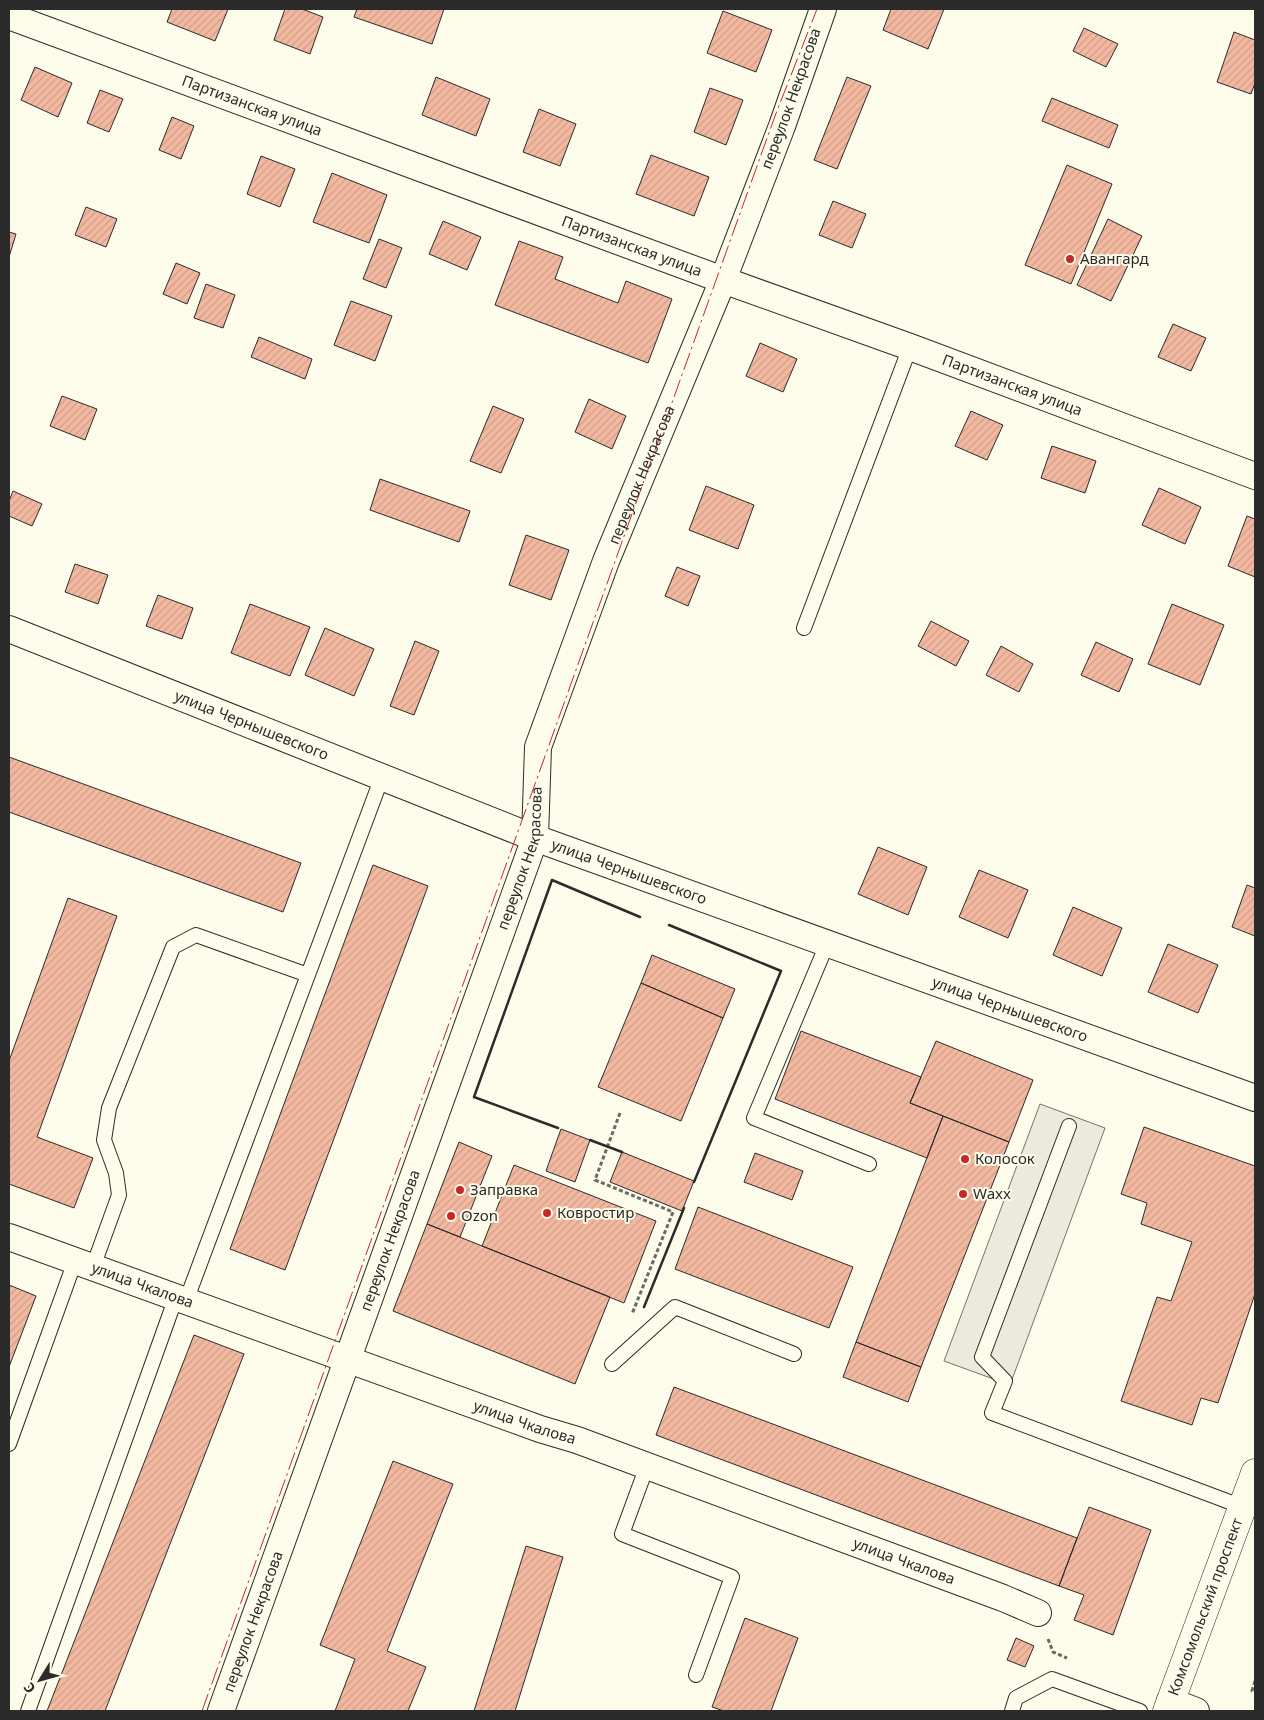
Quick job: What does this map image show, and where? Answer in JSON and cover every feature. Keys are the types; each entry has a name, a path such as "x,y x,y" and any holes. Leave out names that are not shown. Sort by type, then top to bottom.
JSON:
{"main road":[{"name":"Комсомольский проспект","path":"1169,1706 1255,1473"}],"street":[{"name":"переулок Некрасова","path":"221,1711 535,838 538,747 606,560 723,280 782,126 823,9"},
{"name":"Партизанская улица","path":"9,16 1255,476"},
{"name":"улица Чернышевского","path":"9,629 535,838 1255,1098"},
{"name":"улица Чкалова","path":"9,1237 540,1429 577,1440 1038,1613"},
{"path":"1169,1706 1196,1711"}],"lane":[{"path":"804,628 910,348"},
{"path":"28,1711 181,1299 308,975 382,777"},
{"path":"9,1444 84,1264 119,1195 116,1173 104,1140 109,1108 173,947 196,935 308,975"},
{"path":"827,944 754,1118 869,1164"},
{"path":"1069,1126 982,1357 1005,1381 992,1413 1243,1507"},
{"path":"612,1364 675,1307 794,1354"},
{"path":"647,1466 622,1534 732,1577 696,1675"},
{"path":"1012,1711 1016,1698 1052,1678 1140,1711"}],"path":[{"path":"620,1113 595,1180 674,1212 630,1319"},
{"path":"1038,1613 1053,1652 1070,1659"},
{"path":"1255,1682 1252,1691 1255,1692"}],"shaded area":[{"path":"1040,1104 1105,1128 1010,1385 944,1361"}],"building":[{"path":"172,9 228,9 215,41 167,22"},
{"path":"285,9 302,9 323,17 310,54 274,40"},
{"path":"357,9 444,9 432,44 354,17"},
{"path":"891,9 944,9 928,49 883,30"},
{"path":"723,11 772,30 756,72 707,53"},
{"path":"1084,28 1118,44 1106,67 1073,51"},
{"path":"1234,32 1255,40 1255,83 1251,94 1217,82"},
{"path":"35,67 72,83 58,117 21,100"},
{"path":"436,77 490,99 476,136 422,115"},
{"path":"847,77 871,86 837,169 814,160"},
{"path":"710,88 743,100 726,145 694,132"},
{"path":"100,90 123,99 109,132 87,123"},
{"path":"1052,98 1118,125 1109,148 1042,121"},
{"path":"539,109 576,124 560,166 523,152"},
{"path":"172,117 194,126 181,159 159,150"},
{"path":"651,155 709,177 694,216 636,194"},
{"path":"261,156 295,169 280,207 247,194"},
{"path":"1067,165 1112,184 1071,284 1025,265"},
{"path":"332,173 387,195 369,243 313,222"},
{"path":"833,201 866,214 852,248 819,235"},
{"path":"86,207 117,219 106,247 75,235"},
{"path":"1108,219 1142,236 1111,301 1077,285"},
{"path":"443,221 481,237 467,270 429,254"},
{"path":"9,232 16,234 9,257"},
{"path":"379,239 402,248 386,288 363,279"},
{"path":"519,241 563,257 555,279 618,303 626,281 672,299 648,363 495,305"},
{"path":"176,263 200,273 187,304 163,294"},
{"path":"206,284 235,295 223,328 194,318"},
{"path":"351,301 392,316 375,361 334,345"},
{"path":"1173,324 1206,338 1191,371 1158,357"},
{"path":"259,337 312,359 305,379 251,357"},
{"path":"760,343 797,359 783,392 746,376"},
{"path":"62,396 97,409 85,440 50,426"},
{"path":"589,399 626,416 612,449 575,432"},
{"path":"493,406 524,419 501,473 470,461"},
{"path":"971,411 1003,425 987,460 955,446"},
{"path":"1052,446 1096,461 1085,493 1041,478"},
{"path":"380,479 470,511 459,542 370,510"},
{"path":"706,486 754,505 738,549 689,530"},
{"path":"1159,488 1201,507 1185,544 1142,525"},
{"path":"13,491 42,504 32,526 9,516 9,501"},
{"path":"1247,516 1255,519 1255,577 1228,566"},
{"path":"526,535 569,550 551,600 509,585"},
{"path":"75,564 108,575 98,604 65,592"},
{"path":"677,567 700,576 688,606 665,596"},
{"path":"158,595 193,608 182,639 146,626"},
{"path":"250,604 310,627 290,676 231,653"},
{"path":"1172,604 1224,625 1200,685 1148,664"},
{"path":"931,621 969,641 956,666 918,646"},
{"path":"325,628 374,649 354,696 305,675"},
{"path":"415,641 439,651 414,715 390,706"},
{"path":"1096,642 1133,659 1119,692 1081,675"},
{"path":"1001,646 1033,664 1019,692 986,675"},
{"path":"9,757 301,863 283,912 9,812"},
{"path":"878,847 927,867 908,915 858,894"},
{"path":"373,865 428,886 285,1270 230,1249"},
{"path":"979,870 1028,890 1008,938 959,917"},
{"path":"1247,885 1255,888 1255,936 1232,927"},
{"path":"68,898 117,916 37,1137 93,1158 74,1208 9,1184 9,1061"},
{"path":"1073,907 1122,928 1102,976 1053,955"},
{"path":"1168,944 1218,965 1198,1013 1148,992"},
{"path":"652,955 735,989 723,1018 641,983"},
{"path":"641,983 723,1018 681,1121 598,1087"},
{"path":"801,1031 921,1077 910,1103 943,1116 927,1158 775,1099"},
{"path":"936,1041 1033,1080 1009,1142 910,1103"},
{"path":"943,1116 1009,1142 921,1367 856,1342"},
{"path":"1144,1127 1255,1166 1255,1294 1218,1403 1201,1398 1192,1425 1121,1401 1157,1297 1171,1301 1192,1242 1141,1224 1147,1203 1121,1194"},
{"path":"561,1129 590,1140 575,1182 546,1171"},
{"name":"Заправка","path":"459,1142 492,1156 460,1237 427,1224"},
{"path":"622,1152 694,1181 682,1211 610,1182"},
{"path":"755,1153 803,1171 792,1200 744,1182"},
{"path":"514,1165 656,1221 624,1303 482,1246"},
{"path":"698,1207 853,1267 829,1328 675,1269"},
{"path":"427,1224 610,1297 575,1384 393,1311"},
{"path":"9,1285 36,1296 9,1367"},
{"path":"194,1335 244,1354 105,1711 47,1711"},
{"path":"856,1342 921,1367 908,1402 843,1377"},
{"path":"674,1387 1077,1538 1059,1586 656,1435"},
{"path":"393,1461 453,1484 387,1651 426,1667 408,1711 335,1711 355,1659 320,1645"},
{"path":"1089,1507 1151,1530 1113,1635 1074,1620 1084,1595 1059,1586"},
{"path":"526,1546 563,1557 515,1711 474,1711"},
{"path":"745,1618 798,1638 771,1711 724,1711 712,1707"},
{"path":"1016,1638 1034,1646 1025,1667 1007,1660"}],"wall":[{"path":"558,1128 474,1097 552,880 640,917"},
{"path":"669,925 781,971 694,1182"},
{"path":"590,1140 622,1152"},
{"path":"644,1307 684,1208"}],"power":[{"path":"202,1711 775,116 817,9"}],"place":[{"name":"Авангард","path":"1070,259"},
{"name":"Колосок","path":"965,1159"},
{"name":"Заправка","path":"460,1190"},
{"name":"Waxx","path":"963,1194"},
{"name":"Ковростир","path":"547,1213"},
{"name":"Ozon","path":"451,1216"}]}
